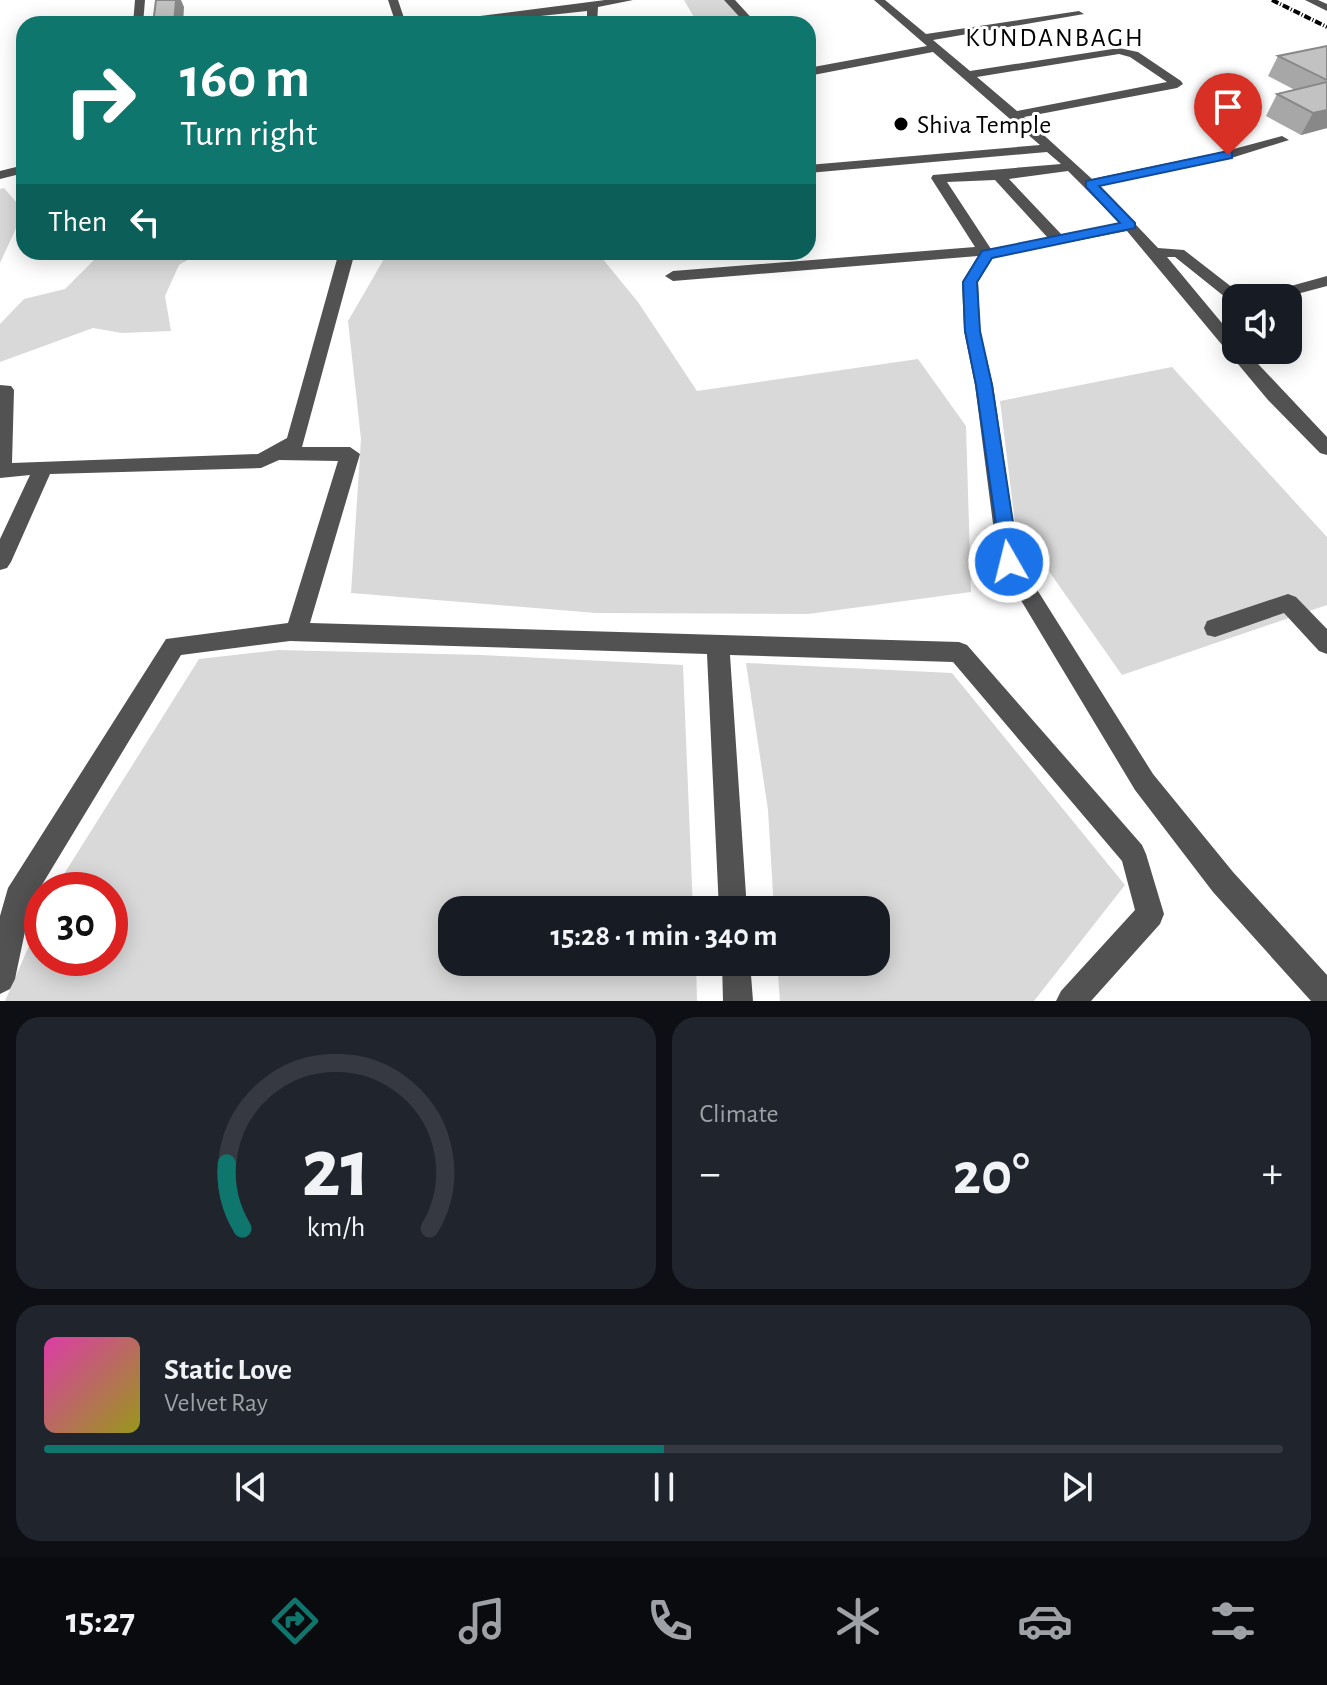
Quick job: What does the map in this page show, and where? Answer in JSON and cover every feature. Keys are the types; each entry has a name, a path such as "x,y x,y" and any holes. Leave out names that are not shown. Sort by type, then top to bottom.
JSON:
{"street":[{"path":"570,16 628,0"},
{"path":"729,0 751,16"},
{"path":"883,0 1090,184 1153,252 1226,340 1327,448"},
{"path":"1310,0 1327,8"},
{"path":"524,16 595,10"},
{"path":"816,68 1079,14"},
{"path":"966,75 1119,51 1134,54 1177,84 1012,116"},
{"path":"1090,184 1228,155 1282,140"},
{"path":"816,168 1049,148"},
{"path":"986,253 938,178 999,176 1071,167"},
{"path":"999,176 1058,240"},
{"path":"673,276 986,253 1130,226"},
{"path":"1153,252 1179,253 1222,287"},
{"path":"986,253 970,282 972,331 984,385 1009,562 1144,782 1223,882 1327,997"},
{"path":"5,390 1,471 261,461 295,442 345,260"},
{"path":"1302,288 1327,281"},
{"path":"279,453 350,454 296,633"},
{"path":"0,562 43,467"},
{"path":"1215,628 1288,603 1327,644"},
{"path":"0,979 18,898 174,646 296,633 959,652 1133,854 1150,914 1071,1001"},
{"path":"718,646 732,896"},
{"path":"737,976 738,1001"}],"shaded area":[{"path":"684,0 727,0 743,16 693,16"},
{"path":"4,188 16,202 16,228 0,263 0,189"},
{"path":"94,260 187,260 179,265 165,296 171,331 122,333 93,328 0,362 0,324 24,299 65,289"},
{"path":"383,260 604,260 638,302 697,391 918,359 966,426 971,592 808,614 596,613 351,593 361,439 348,321"},
{"path":"1172,367 1327,537 1327,605 1122,675 1015,523 1000,401"},
{"path":"279,650 482,655 683,665 692,896 438,896 438,976 696,976 697,1001 5,1001 24,957 24,976 128,976 128,872 65,872 199,659"},
{"path":"746,663 952,673 1125,885 1034,1001 780,1001 778,976 890,976 890,896 773,896 768,810"}],"building":[{"path":"156,0 176,0 175,16 154,16"},
{"path":"1327,46 1327,80 1278,56"},
{"path":"1327,82 1327,110 1313,113 1277,94"}],"railway":[{"path":"1272,0 1327,27"}],"place":[{"name":"Shiva Temple","path":"901,124"}],"district":[{"name":"KUNDANBAGH","path":"1055,37"}],"route":[{"path":"1009,562 984,385 972,331 970,282 987,254 1130,226 1090,184 1228,155"}]}
